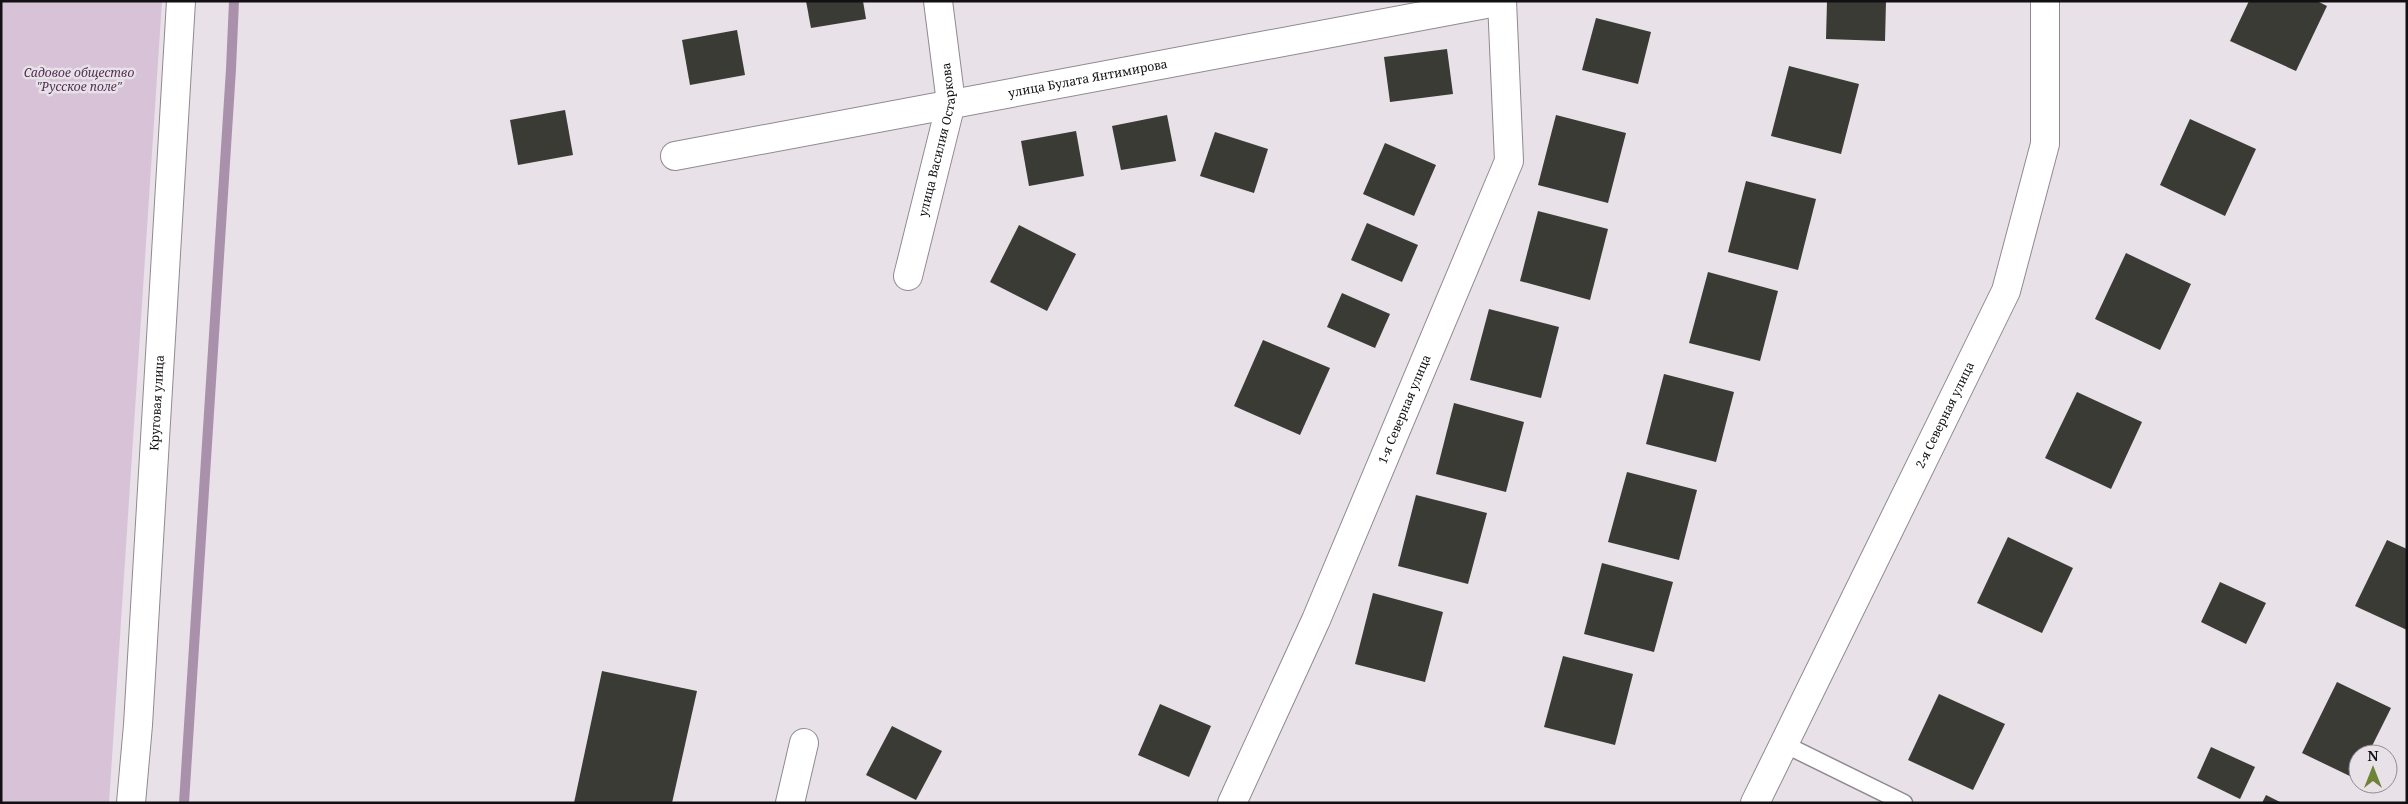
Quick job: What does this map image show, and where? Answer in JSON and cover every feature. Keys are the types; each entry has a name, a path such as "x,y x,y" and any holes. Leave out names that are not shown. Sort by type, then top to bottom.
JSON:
{"street":[{"name":"Круговая улица","path":"131,803 138,725 181,1"},
{"name":"улица Василия Остаркова","path":"908,276 951,103 938,1"},
{"name":"улица Булата Янтимирова","path":"675,156 1502,1"},
{"name":"1-я Северная улица","path":"1232,803 1316,620 1509,160 1502,1"},
{"name":"2-я Северная улица","path":"1755,803 2006,291 2045,144 2045,1"},
{"path":"790,803 804,743"}],"lane":[{"path":"1784,744 1904,803"}],"green space":[{"name":"Садовое общество \"Русское поле\"","path":"1,1 162,1 109,803 1,803"}],"building":[{"path":"806,1 863,1 866,19 811,28"},
{"path":"1827,1 1886,1 1885,41 1826,39"},
{"path":"2249,1 2317,1 2327,6 2296,71 2230,41"},
{"path":"1596,18 1651,32 1638,84 1582,70"},
{"path":"737,30 745,75 690,85 682,40"},
{"path":"1447,49 1453,94 1390,102 1384,57"},
{"path":"1789,66 1859,84 1841,154 1771,136"},
{"path":"565,110 573,155 518,165 510,120"},
{"path":"1167,115 1176,161 1121,170 1112,126"},
{"path":"1556,115 1626,133 1608,203 1538,185"},
{"path":"2190,119 2256,149 2225,216 2160,185"},
{"path":"1076,131 1084,176 1029,186 1021,141"},
{"path":"1215,132 1268,149 1254,193 1200,176"},
{"path":"1385,143 1436,165 1414,216 1363,194"},
{"path":"1746,181 1816,199 1798,270 1728,252"},
{"path":"1538,211 1608,229 1590,300 1520,281"},
{"path":"1367,223 1418,245 1402,282 1351,260"},
{"path":"1019,225 1076,254 1047,311 990,282"},
{"path":"2126,253 2191,284 2160,350 2095,319"},
{"path":"1708,272 1778,291 1760,361 1689,343"},
{"path":"1342,293 1390,314 1375,348 1327,327"},
{"path":"1489,309 1559,327 1541,398 1470,380"},
{"path":"1263,340 1330,368 1300,435 1234,406"},
{"path":"1664,374 1734,392 1716,462 1646,444"},
{"path":"2077,392 2142,422 2111,489 2045,458"},
{"path":"1454,403 1524,422 1506,492 1436,474"},
{"path":"1627,472 1697,490 1679,560 1608,542"},
{"path":"1416,495 1487,513 1468,584 1398,566"},
{"path":"2008,537 2073,568 2042,633 1977,603"},
{"path":"2387,540 2407,549 2407,630 2355,606"},
{"path":"1602,563 1673,582 1654,652 1584,634"},
{"path":"2220,582 2266,603 2246,644 2201,622"},
{"path":"1373,593 1443,612 1425,682 1355,664"},
{"path":"1563,656 1633,674 1615,745 1544,727"},
{"path":"602,671 697,691 672,803 574,803"},
{"path":"2337,682 2391,708 2373,744 2348,744 2348,775 2302,753"},
{"path":"1939,694 2005,724 1973,790 1908,760"},
{"path":"1160,704 1211,726 1189,777 1138,755"},
{"path":"892,726 942,751 916,800 866,775"},
{"path":"2211,747 2255,767 2240,799 2197,778"},
{"path":"2266,795 2282,803 2262,803"}],"waterway":[{"path":"184,803 234,1"}]}
